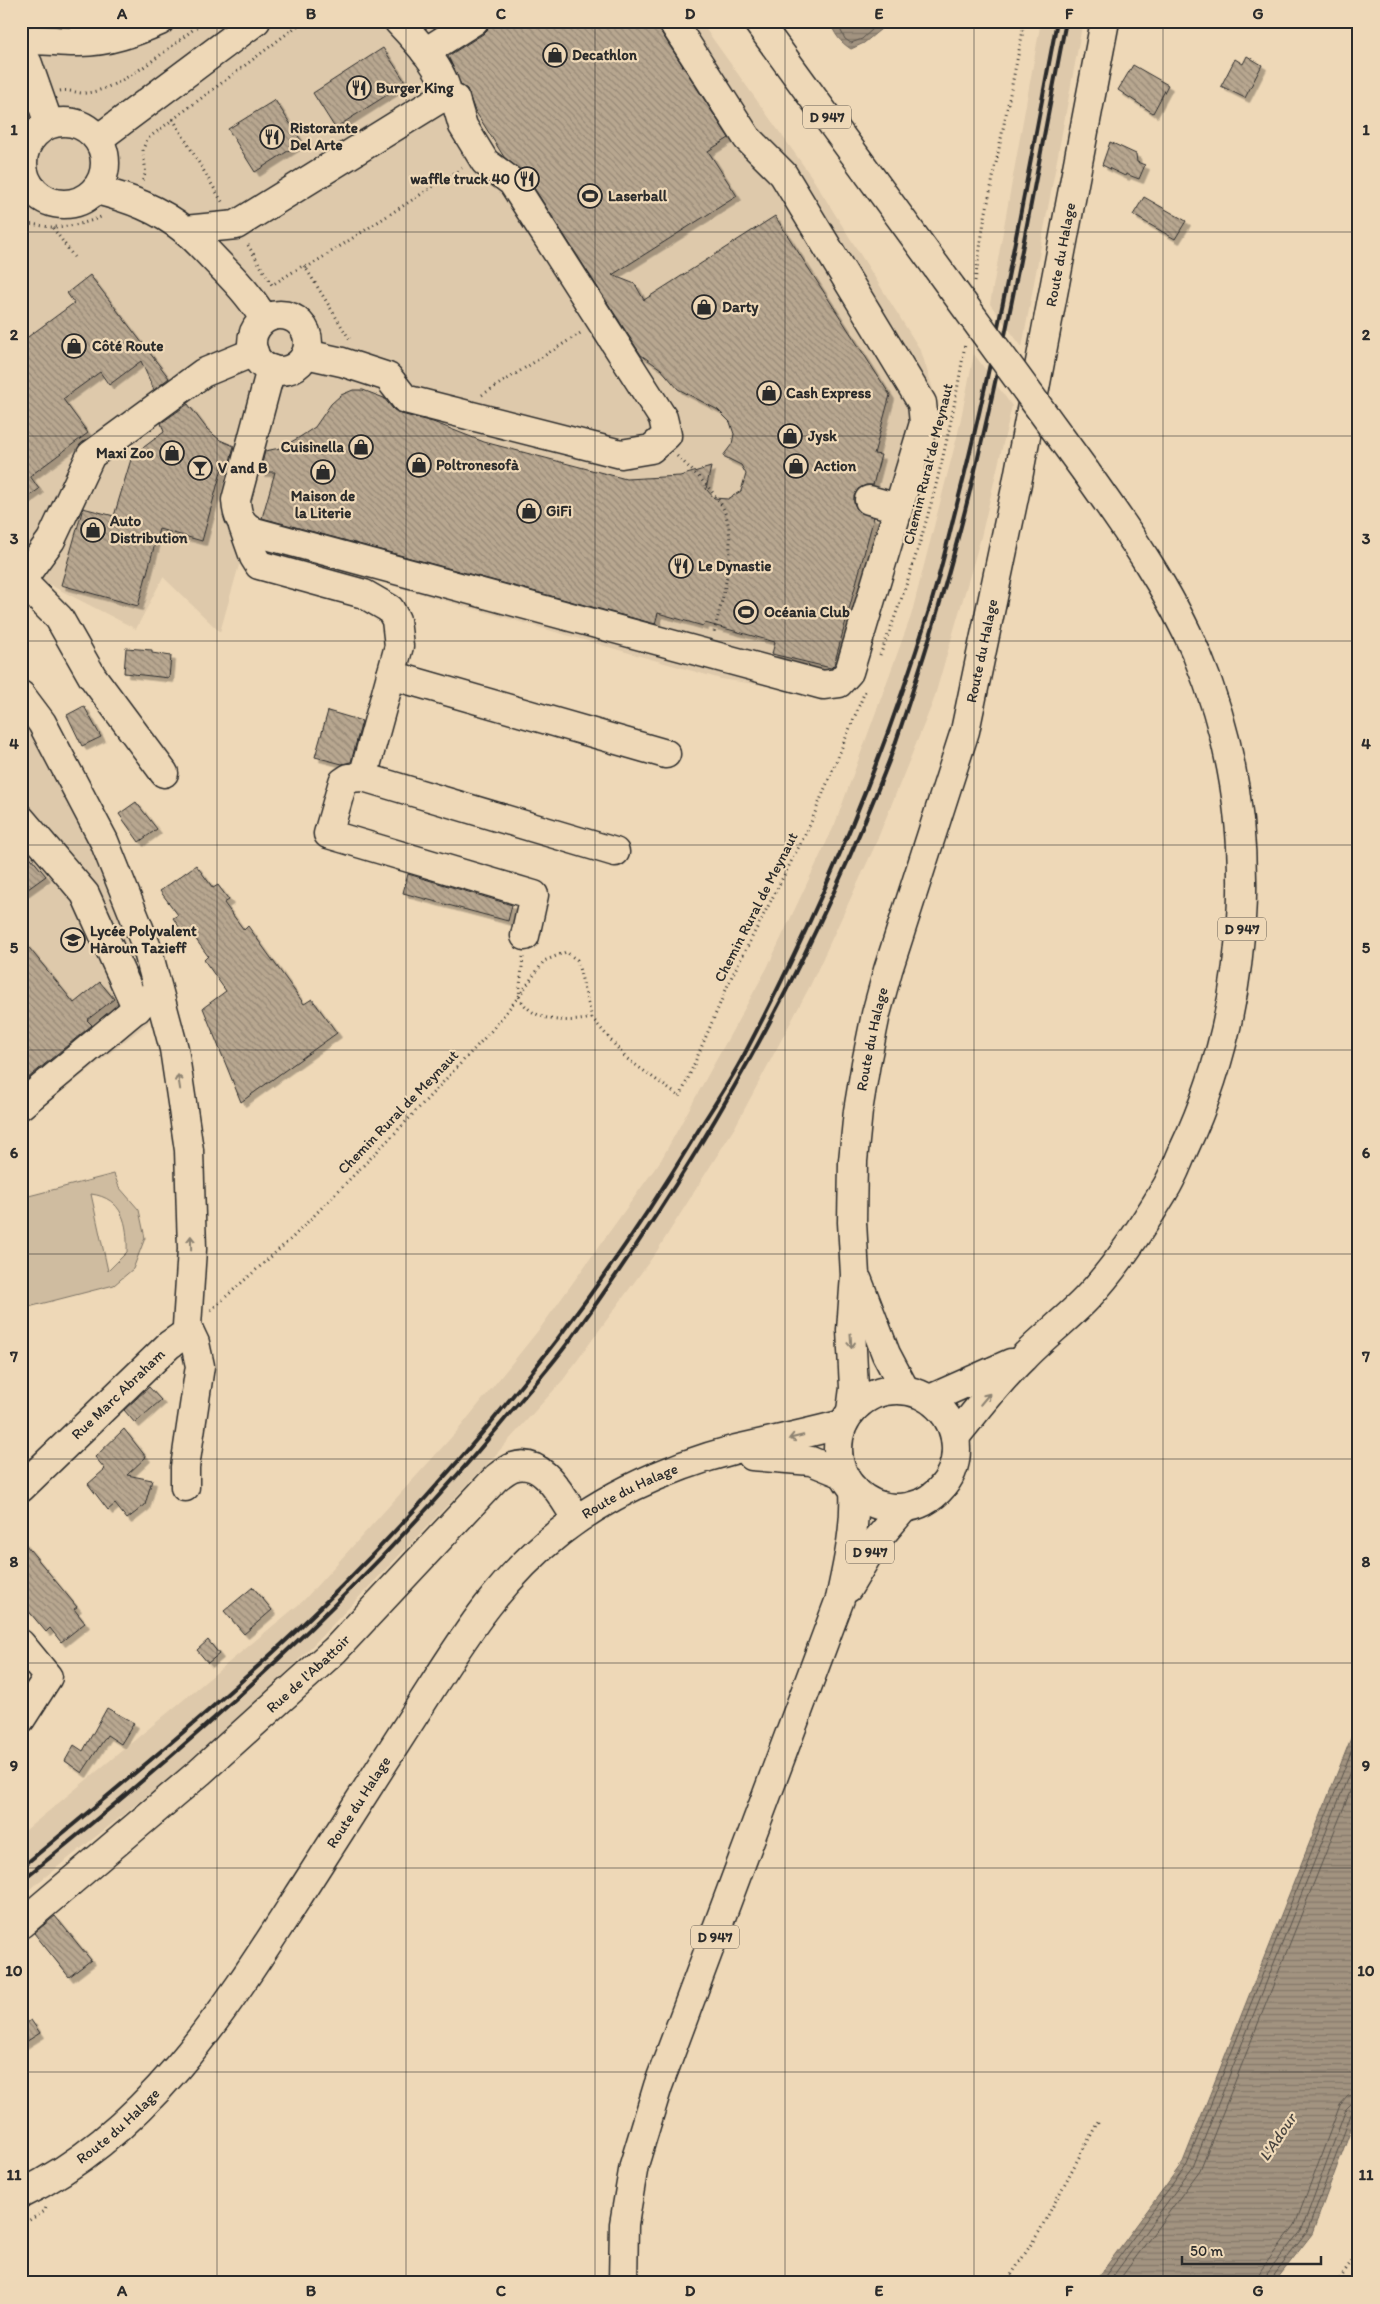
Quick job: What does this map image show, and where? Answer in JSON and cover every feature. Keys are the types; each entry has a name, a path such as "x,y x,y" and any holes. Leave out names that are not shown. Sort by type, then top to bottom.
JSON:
{"main road":[{"path":"98,139 256,21"},
{"path":"398,21 424,52 447,86 448,96"},
{"path":"424,52 474,21"},
{"path":"243,526 255,532 824,685 839,683 849,672 924,423 922,403 783,174 747,138 672,21"},
{"name":"D 947","path":"757,21 962,288 1169,595 1198,656 1221,724 1235,791 1241,851 1242,924 1232,999 1216,1070 1194,1128 1165,1190 1126,1248 1088,1296 1047,1338 1024,1357 985,1398 956,1437"},
{"name":"Route du Halage","path":"21,2194 41,2184 87,2154 131,2116 185,2059 248,1975 483,1610 511,1576 542,1547 577,1520 622,1492 657,1475 847,1418 854,1388 851,1330 855,1275 852,1222 853,1160 858,1112 876,1014 965,731 1011,512 1105,21"},
{"path":"21,41 38,38 81,42 103,40 142,24"},
{"path":"21,51 40,94 49,124"},
{"path":"185,230 236,225 436,101 448,96 455,99 463,126 482,156 493,170 512,182 663,418 667,435 651,449 622,454 405,399 388,377 359,367 306,354"},
{"path":"71,122 90,131 98,139 103,149 105,165 102,181 96,190 78,202 57,204 26,190 22,167 24,151 32,136 49,124 71,122"},
{"path":"96,190 127,198 153,210 185,230 234,279 264,319"},
{"path":"164,773 92,676 59,618 22,581 51,540 91,455 202,372 262,361 288,370 296,366 306,354 308,336 298,320 281,314 264,319 253,334 262,361 236,500 237,514 254,557 260,565 364,594 390,609 396,620 399,646 363,777"},
{"path":"868,500 898,508"},
{"path":"391,675 666,754"},
{"path":"21,695 42,723 104,841 147,948 174,1049 189,1150 192,1248 186,1326 195,1343 200,1366 185,1467 185,1487"},
{"path":"525,936 534,895 328,834 343,782 349,778 363,777 615,852"},
{"path":"21,818 84,894 137,1009"},
{"path":"21,1105 158,990"},
{"name":"Route du Halage","path":"855,1275 886,1354 905,1390"},
{"name":"Rue Marc Abraham","path":"21,1488 169,1346 189,1331"},
{"name":"D 947","path":"930,1399 1024,1357"},
{"path":"890,1390 905,1390 930,1399 942,1409 951,1423 956,1437 956,1454 953,1470 945,1484 934,1496 919,1504 904,1508 885,1507 868,1501 848,1482 837,1449 847,1418 862,1401 875,1394 890,1390"},
{"name":"Route du Halage","path":"726,1453 811,1461 848,1482"},
{"name":"Rue de l'Abattoir","path":"21,1924 200,1772 335,1650 496,1478 514,1467 534,1467 544,1474 558,1489 577,1520"},
{"name":"D 947","path":"623,2283 624,2224 634,2165 658,2086 840,1599 853,1537 855,1514 848,1482"},
{"name":"D 947","path":"840,1599 863,1565 876,1541 904,1508"},
{"path":"21,1644 48,1678 21,1719"}],"path":[{"path":"40,94 64,90 85,93 102,89 136,72 204,21"},
{"path":"21,226 26,224 53,227 84,224 120,208 145,176 146,164 142,150 148,139 304,21"},
{"path":"962,288 984,222 1025,21"},
{"path":"173,119 272,286 304,265 362,357 359,367"},
{"path":"306,268 482,156"},
{"path":"53,227 74,257"},
{"path":"474,416 480,397 486,391 600,320"},
{"name":"Chemin Rural de Meynaut","path":"876,664 895,619 926,529 956,404 966,337"},
{"path":"660,441 684,463 720,502 730,532 727,583 708,654"},
{"name":"Chemin Rural de Meynaut","path":"189,1331 292,1237 366,1163 492,1030 520,996 544,961 566,952 577,960 592,1018 626,1058 680,1097 731,978 809,827 869,682"},
{"path":"525,936 520,996 530,1011 554,1020 572,1022 592,1018"},
{"path":"1006,2283 1039,2232 1062,2185 1100,2118"},
{"path":"1337,2283 1359,2252"}],"shaded area":[{"path":"21,21 700,21 811,176 921,351 937,402 928,460 896,554 830,695 721,679 267,550 239,565 220,632 163,577 136,629 21,570"},
{"path":"1041,21 1083,21 1022,347 990,304"},
{"path":"974,354 1012,406 981,537 933,702 873,850 810,986 735,1127 657,1251 563,1380 491,1460 234,1727 21,1896 21,1834 303,1601 458,1430 541,1327 661,1160 767,968 835,824 911,616 958,433"},
{"name":"Lycée Polyvalent Hàroun Tazieff","path":"21,716 108,876 149,1022 21,1124"},
{"path":"114,1174 119,1187 139,1210 145,1238 133,1269 114,1285 21,1309 21,1198","holes":["91,1194 102,1196 117,1207 121,1214 127,1242 127,1252 108,1271"]}],"water":[{"path":"830,21 879,21 881,29 864,43 851,49 838,37"},
{"name":"L'Adour","path":"1359,1718 1359,2107 1312,2234 1274,2283 1094,2283 1183,2162"}],"building":[{"path":"489,21 656,21 659,29 729,138 708,151 737,196 612,275 635,284 644,300 775,216 890,395 874,454 881,455 873,485 866,485 858,489 854,496 854,503 858,511 874,517 834,665 831,668 772,654 775,642 705,623 703,626 658,613 655,624 262,518 275,472 260,472 265,451 280,448 315,427 331,404 341,395 353,390 363,390 384,398 393,409 401,414 433,422 484,442 626,479 680,476 711,467 706,489 714,498 728,499 741,491 746,474 741,465 723,456 732,444 734,434 730,422 718,410 678,389 661,369 641,355 525,174 504,157 474,109 467,89 461,85 448,56 483,34 488,29"},
{"name":"Burger King","path":"383,48 406,83 335,128 313,93"},
{"path":"1247,56 1262,65 1245,98 1221,86 1235,59 1243,64"},
{"path":"1133,65 1168,85 1153,113 1118,90"},
{"path":"275,100 302,142 255,172 228,129"},
{"path":"1110,142 1136,154 1137,162 1145,165 1139,179 1126,174 1125,176 1102,165"},
{"path":"1144,197 1186,221 1175,239 1133,215"},
{"path":"90,275 169,378 154,390 141,361 109,385 100,372 63,399 88,433 30,476 39,489 21,502 21,342 74,303 67,293"},
{"path":"188,404 207,429 220,440 234,446 228,469 222,468 202,541 159,529 138,606 61,585 83,508 114,516 132,456 164,432 161,423"},
{"path":"126,648 152,650 152,653 171,656 169,678 124,673"},
{"path":"84,706 101,737 82,746 67,715"},
{"path":"328,711 362,721 351,762 342,764 315,757"},
{"path":"136,802 157,829 139,842 119,814"},
{"path":"21,846 46,876 21,894"},
{"path":"196,865 213,888 218,885 229,900 224,903 244,930 248,926 304,1004 312,999 337,1033 241,1102 203,1008 226,991 204,960 208,956 189,930 184,934 173,918 178,915 160,891"},
{"path":"408,874 512,905 508,921 403,893"},
{"path":"21,938 74,1003 100,982 114,999 87,1020 92,1025 21,1084"},
{"path":"149,1387 161,1400 135,1423 124,1410"},
{"path":"124,1429 146,1457 127,1475 152,1480 145,1505 127,1519 115,1504 108,1510 88,1484 105,1469 95,1457"},
{"path":"21,1539 77,1607 74,1609 85,1623 61,1642 50,1628 46,1632 21,1602"},
{"path":"253,1587 272,1610 244,1634 224,1611"},
{"path":"208,1640 219,1654 208,1663 197,1650"},
{"path":"107,1708 134,1723 121,1744 107,1735 82,1773 65,1761 74,1745 83,1751"},
{"path":"55,1916 91,1960 69,1977 34,1933"},
{"path":"31,2020 40,2033 21,2045 21,2027"}],"railway":[{"path":"21,1868 185,1731 265,1660 342,1586 440,1482 531,1373 616,1259 738,1066 798,947 847,837 891,724 937,584 986,384 1011,264 1057,21"},
{"path":"21,1881 149,1775 272,1665 332,1608 446,1488 570,1340 664,1203 749,1061 824,914 858,838 889,761 942,597 964,516 1002,352 1066,21"}],"place":[{"name":"Decathlon","path":"555,55"},
{"name":"Burger King","path":"359,88"},
{"name":"Ristorante Del Arte","path":"272,137"},
{"name":"waffle truck 40","path":"527,179"},
{"name":"Laserball","path":"590,196"},
{"name":"Darty","path":"704,307"},
{"name":"Côté Route","path":"74,346"},
{"name":"Cash Express","path":"769,393"},
{"name":"Jysk","path":"790,436"},
{"name":"Cuisinella","path":"361,447"},
{"name":"Maxi Zoo","path":"172,453"},
{"name":"Poltronesofà","path":"419,465"},
{"name":"Action","path":"796,466"},
{"name":"V and B","path":"200,468"},
{"name":"Maison de la Literie","path":"323,472"},
{"name":"GiFi","path":"529,511"},
{"name":"Auto Distribution","path":"93,530"},
{"name":"Le Dynastie","path":"681,566"},
{"name":"Océania Club","path":"746,612"},
{"name":"Lycée Polyvalent Hàroun Tazieff","path":"73,940"}]}
